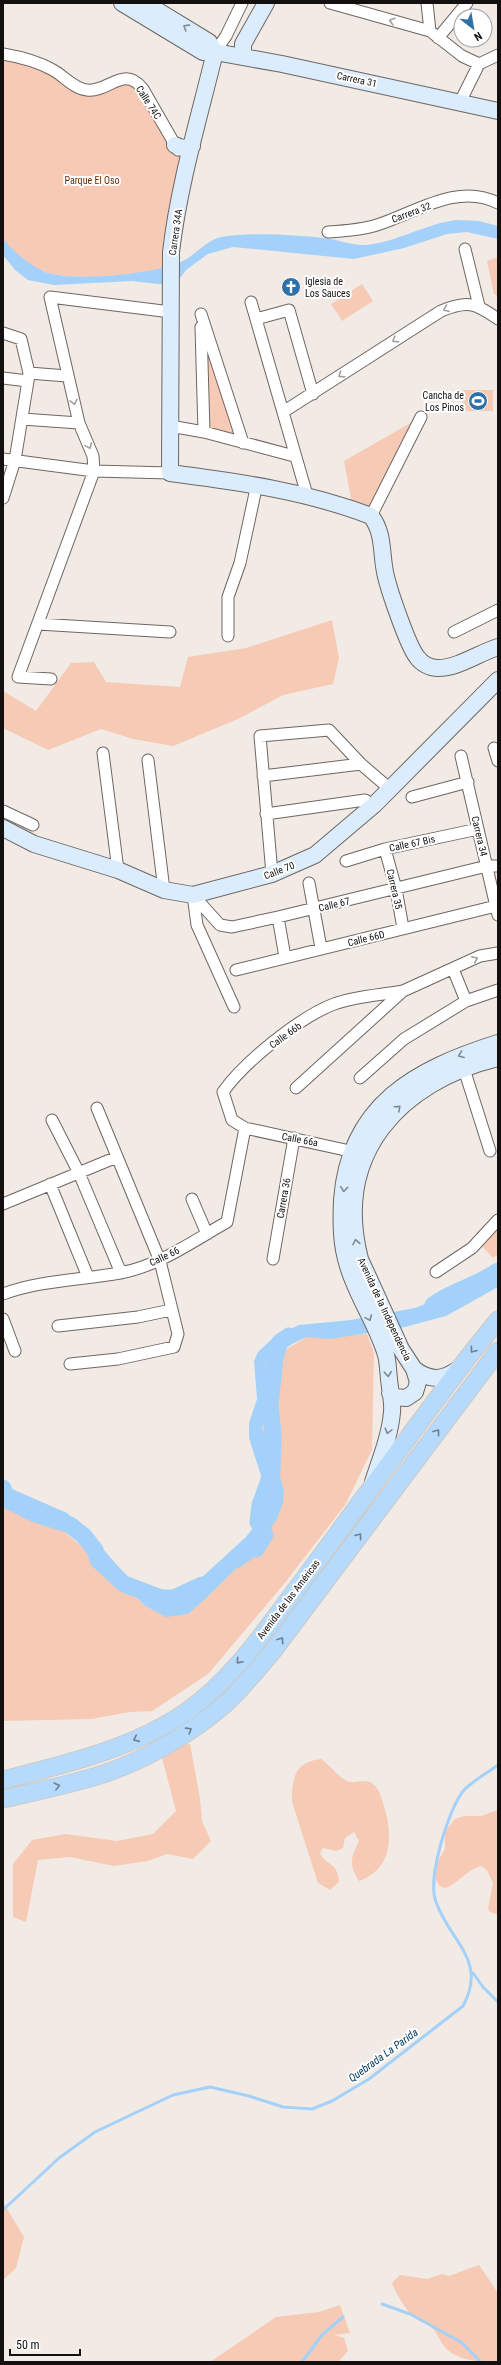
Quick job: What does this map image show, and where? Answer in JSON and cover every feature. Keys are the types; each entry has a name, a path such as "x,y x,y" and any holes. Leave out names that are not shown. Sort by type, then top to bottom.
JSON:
{"main road":[{"name":"Carrera 31","path":"122,3 203,52 215,52 243,57 498,111"},
{"path":"145,3 209,42 215,52"},
{"path":"243,57 243,44 266,3"},
{"name":"Carrera 34A","path":"170,473 171,252 175,220 187,165 215,52"},
{"path":"176,145 182,148 192,146"},
{"path":"170,473 257,484 307,495 372,516 378,525 385,572 390,589 412,648 420,660 431,667 444,668 498,647"},
{"name":"Calle 70","path":"3,828 34,844 118,870 164,890 193,895 272,874 315,855 374,805 498,680"},
{"name":"Avenida de la Independencia","path":"372,1487 390,1426 392,1411 386,1355 360,1280 353,1211 360,1153 370,1116 382,1103 401,1087 425,1072 460,1055 498,1044"},
{"name":"Avenida de la Independencia","path":"360,1153 382,1126 404,1103 433,1084 464,1069 498,1058"},
{"name":"Avenida de la Independencia","path":"360,1280 414,1369"},
{"name":"Avenida de las Américas","path":"3,1780 91,1757 147,1734 186,1712 211,1692 254,1645 460,1368 498,1320"},
{"name":"Avenida de las Américas","path":"3,1799 104,1773 155,1750 195,1726 223,1705 246,1683 273,1651 498,1351"},
{"path":"414,1369 424,1376 437,1379 448,1376 460,1368"},
{"path":"390,1393 401,1399 406,1398 415,1392 418,1382 414,1369"},
{"path":"314,1564 317,1572 328,1577"}],"street":[{"name":"Carrera 34A","path":"215,52 226,36 242,3"},
{"path":"330,3 434,34 462,56 479,64"},
{"path":"427,3 434,34"},
{"path":"434,34 467,3"},
{"name":"Calle 74C","path":"3,54 37,62 55,70 76,86 87,90 98,89 121,80 135,81 143,89 187,165"},
{"path":"460,102 479,64 498,55"},
{"name":"Carrera 32","path":"328,232 353,231 378,225 444,199 464,197 496,202"},
{"path":"465,249 479,306"},
{"path":"51,679 18,677 94,471 93,456 79,423 50,298 171,312"},
{"path":"251,302 283,412 294,456 307,495"},
{"path":"283,412 441,310 466,302 479,306 498,319"},
{"path":"256,319 290,310 313,394"},
{"path":"204,432 201,314 244,443"},
{"path":"3,333 21,339 29,377 15,460 3,498"},
{"path":"3,378 68,378"},
{"path":"372,516 421,417"},
{"path":"22,419 79,423"},
{"path":"170,426 204,432 294,456"},
{"path":"3,459 94,471 170,473"},
{"path":"228,636 228,597 240,563 257,484"},
{"path":"454,632 498,610"},
{"path":"38,624 170,632"},
{"path":"272,874 260,736 329,730 361,764 390,789"},
{"path":"494,748 498,761"},
{"path":"103,753 118,870"},
{"name":"Carrera 34","path":"461,756 478,829 492,866 497,910"},
{"path":"148,760 164,890"},
{"path":"263,776 361,764"},
{"path":"412,797 468,782"},
{"path":"266,814 365,800 374,805"},
{"path":"3,811 33,825"},
{"name":"Calle 67 Bis","path":"346,860 385,849 478,829"},
{"name":"Carrera 35","path":"385,849 396,889 403,928"},
{"name":"Calle 67","path":"193,895 220,925 232,927 278,918 492,866"},
{"path":"309,883 321,948"},
{"path":"193,895 197,925 234,1008"},
{"name":"Calle 66D","path":"236,970 403,928 497,910"},
{"path":"278,918 285,957"},
{"path":"296,1088 403,991 453,970 480,956 498,953"},
{"path":"453,970 466,1001"},
{"path":"360,1078 404,1038 466,1001 498,990"},
{"name":"Calle 66b","path":"245,1128 232,1120 223,1092 236,1074 251,1060 318,1011 336,1003 403,991"},
{"path":"464,1069 490,1151"},
{"path":"70,1364 118,1359 174,1347 178,1334 160,1260 97,1108"},
{"path":"52,1120 79,1173 121,1273"},
{"name":"Calle 66a","path":"245,1128 360,1153"},
{"name":"Calle 66","path":"3,1294 59,1280 121,1273 160,1260 227,1222 245,1128"},
{"name":"Carrera 36","path":"273,1259 294,1138"},
{"path":"3,1204 117,1157"},
{"path":"50,1184 88,1276"},
{"path":"192,1199 207,1234"},
{"path":"436,1272 472,1248 498,1220"},
{"path":"58,1326 138,1317 171,1310"},
{"path":"3,1319 15,1351"}],"green space":[{"name":"Parque El Oso","path":"3,54 17,56 76,86 135,81 187,165 171,266 144,272 107,276 88,277 54,274 43,271 26,261 3,239"},
{"path":"498,257 498,296 494,294 487,261"},
{"path":"362,284 373,301 342,321 331,304"},
{"path":"201,314 243,443 204,432"},
{"name":"Cancha de Los Pinos","path":"463,390 493,390 493,411 462,411"},
{"path":"421,417 371,516 353,509 344,461"},
{"path":"332,620 339,658 333,684 283,695 238,719 173,746 133,739 101,729 48,750 3,728 3,691 36,711 71,663 94,662 106,682 180,687 188,657 246,648"},
{"path":"498,1226 498,1254 493,1258 480,1244"},
{"path":"367,1334 374,1353 372,1450 345,1505 284,1584 208,1674 152,1711 130,1712 91,1719 3,1721 3,1497 45,1516 98,1560 144,1605 188,1614 284,1491 262,1428 265,1362 307,1337"},
{"path":"184,1744 190,1744 200,1798 202,1821 211,1841 193,1859 167,1854 148,1861 114,1866 70,1857 38,1860 26,1922 13,1917 13,1864 32,1840 66,1834 117,1841 153,1834 176,1811 162,1758"},
{"path":"321,1759 338,1775 350,1782 368,1781 375,1786 380,1794 384,1806 389,1828 388,1850 384,1860 379,1868 370,1876 359,1881 352,1865 353,1857 359,1841 354,1832 345,1838 343,1848 336,1851 323,1848 320,1853 337,1871 339,1882 330,1890 318,1883 292,1802 296,1773 305,1764"},
{"path":"498,1810 498,1915 490,1912 488,1909 493,1883 487,1870 481,1866 473,1869 453,1884 444,1888 439,1885 433,1869 445,1849 445,1831 455,1819 464,1816 481,1816"},
{"path":"3,2202 24,2237 16,2268 3,2280"},
{"path":"479,2265 498,2293 498,2362 469,2360 461,2358 449,2351 442,2344 432,2328 416,2319 409,2312 392,2283 400,2275 427,2279 442,2274 449,2276"},
{"path":"340,2305 350,2333 334,2335 344,2338 348,2351 338,2362 210,2362 276,2317 319,2312"}],"water":[{"path":"456,220 479,221 498,226 498,239 467,232 447,234 404,248 354,259 233,247 208,254 186,270 181,277 167,285 132,281 54,285 28,280 15,270 3,255 3,239 21,257 43,271 55,275 92,277 134,273 171,266 188,258 211,241 221,237 233,235 286,235 329,239 366,245 389,240 433,225"},
{"path":"498,1271 498,1287 446,1316 405,1327 330,1339 307,1337 285,1347 265,1362 271,1388 270,1404 262,1428 278,1469 284,1491 283,1503 277,1519 256,1549 188,1614 166,1617 144,1605 110,1570 53,1520 3,1498 3,1485 67,1513 88,1532 132,1582 161,1598 174,1598 189,1589 246,1537 258,1522 265,1503 265,1488 249,1438 249,1423 257,1399 254,1361 258,1352 274,1337 299,1325 351,1320 415,1308 477,1283"}],"waterway":[{"path":"433,1305 449,1295 482,1281 498,1271"},
{"path":"236,1560 251,1549 256,1549 265,1535 258,1522 260,1505 272,1472 273,1434 270,1404 275,1358 280,1342 289,1336"},
{"path":"3,1488 7,1500 35,1514 70,1525 84,1536 95,1550 98,1560 124,1584 161,1598 174,1598 202,1585"},
{"name":"Quebrada La Parida","path":"3,2210 59,2158 95,2132 173,2095 210,2087 249,2096 283,2107 312,2109 332,2101 369,2079 463,2006 470,1990 471,1976 469,1963 442,1916 436,1902 434,1877 441,1844 458,1799 468,1786 498,1765"},
{"path":"473,1973 483,1987 498,2002"},
{"path":"382,2304 410,2314 461,2342 481,2362"},
{"path":"302,2362 322,2335 343,2317"}],"place":[{"name":"Iglesia de Los Sauces","path":"291,287"},
{"name":"Cancha de Los Pinos","path":"478,401"}]}
